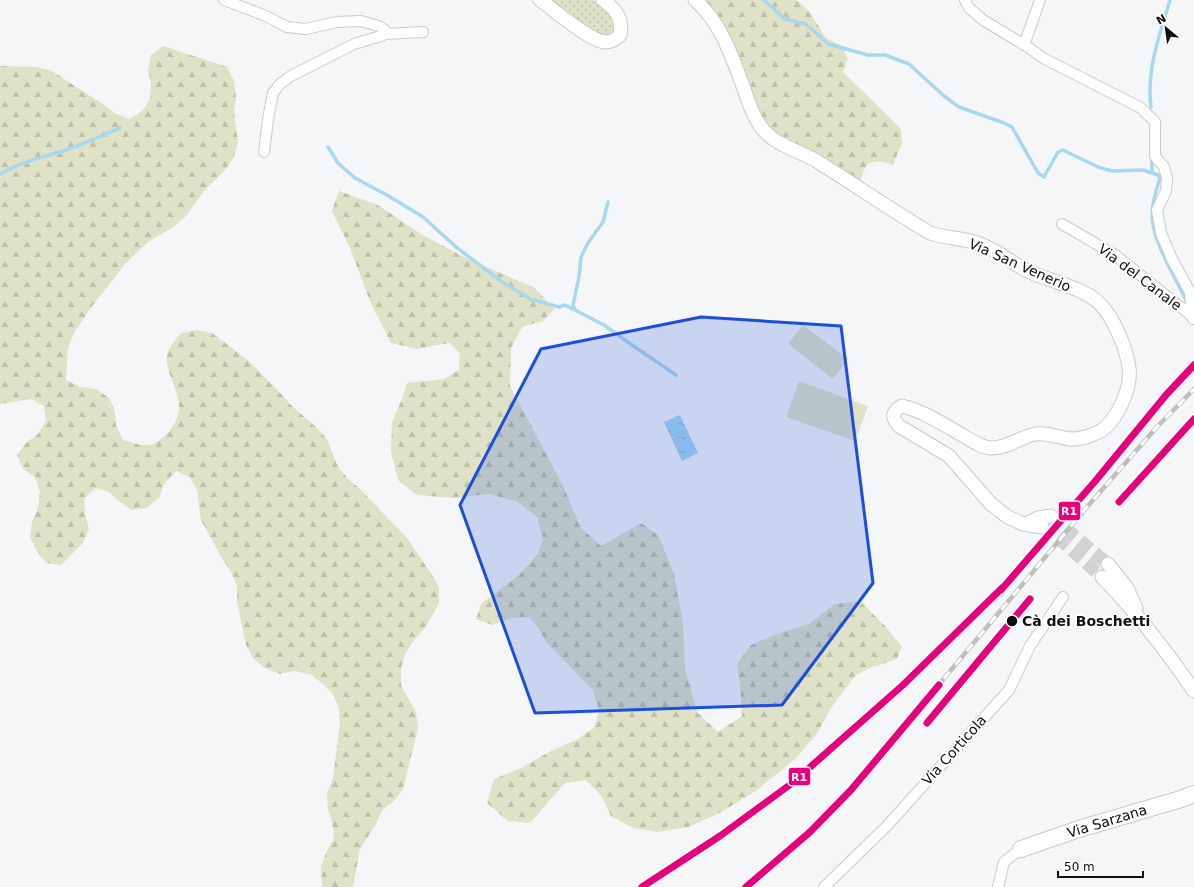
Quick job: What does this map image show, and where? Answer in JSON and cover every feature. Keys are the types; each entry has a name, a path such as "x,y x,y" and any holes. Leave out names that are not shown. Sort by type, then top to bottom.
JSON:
{"main road":[{"name":"Via Sarzana","path":"1021,849 1079,828 1194,794"}],"street":[{"path":"224,0 266,16 288,27 306,28 336,22 361,21 379,26 385,30 385,34"},
{"path":"540,0 588,35 599,41 610,42 620,35 621,24 616,11 603,0"},
{"name":"Via San Venerio","path":"695,0 706,10 721,32 754,116 762,128 773,139 813,160 930,233 941,237 977,243 997,252 1029,272 1090,296 1105,310 1119,336 1130,369 1127,388 1117,413 1107,426 1096,434 1071,439 1049,434 1036,434 1025,437 1003,447 992,448 976,443 940,422 909,408 902,406 895,410 893,416 899,426 949,456 991,504 1008,517 1026,524 1042,527"},
{"path":"965,0 969,8 983,20 1043,58 1141,108 1155,122 1155,156 1164,167 1167,178 1166,191 1157,210 1161,233 1172,259 1190,292 1193,318"},
{"path":"1024,45 1040,0"},
{"path":"264,152 273,93 280,84 291,76 354,44 385,34 423,32"},
{"name":"Via del Canale","path":"1062,224 1115,255 1193,318"},
{"path":"1026,524 1038,518 1051,516"},
{"path":"1108,564 1127,588 1141,619"},
{"path":"1102,577 1141,619 1166,650 1194,691"},
{"name":"Via Corticola","path":"824,887 886,826 1009,690 1030,646 1063,596"},
{"path":"998,887 1004,862 1021,849"}],"highlighted area":[{"path":"701,317 841,326 873,583 782,705 535,713 460,505 541,349"}],"green space":[{"path":"551,0 593,0 611,15 615,25 614,32 605,36 591,30"},
{"path":"704,0 798,1 809,11 826,38 840,45 848,58 843,72 901,129 902,143 893,165 882,162 870,163 865,168 860,181 822,157 777,134 764,120 756,106 736,51 726,29 720,18"},
{"path":"163,46 227,67 234,81 236,97 234,112 238,142 234,157 226,169 204,191 186,216 173,227 148,242 125,264 90,309 74,333 68,347 66,380 80,387 96,389 109,398 115,411 116,425 123,440 142,445 153,444 163,438 171,429 177,418 179,408 179,402 167,363 167,355 171,347 181,333 197,330 212,333 249,361 293,407 327,439 338,467 407,538 439,587 439,603 424,629 414,640 405,654 401,669 401,685 416,712 418,728 403,789 394,801 382,810 376,824 360,849 353,887 322,887 321,866 334,838 332,822 328,809 327,793 333,778 340,723 339,708 333,694 310,674 294,671 280,674 265,668 253,658 246,645 237,601 237,586 231,572 201,520 197,490 190,477 176,471 164,484 159,498 147,508 132,510 109,492 95,488 84,499 85,514 89,529 83,543 61,565 46,563 37,551 30,537 32,522 38,508 40,492 35,477 23,469 17,455 26,443 38,434 46,421 44,406 31,399 0,404 0,66 37,67 52,71 103,104 114,113 129,119 142,111 150,99 151,84 148,70 151,55"},
{"path":"339,191 378,205 421,234 468,259 535,288 554,309 543,321 522,327 511,348 510,386 563,486 581,528 601,546 641,523 658,535 674,573 683,624 685,668 697,712 718,732 742,716 737,664 751,645 776,634 809,624 835,604 860,601 884,625 902,647 897,659 872,667 856,675 833,705 816,735 795,759 757,790 720,813 688,827 657,832 633,828 611,816 601,795 586,780 565,783 530,823 508,821 487,803 494,779 523,767 551,751 576,740 594,728 599,711 593,690 546,642 538,627 529,617 512,618 492,625 476,619 481,604 519,575 537,555 543,539 537,517 518,502 489,494 454,498 417,495 398,480 391,451 392,422 407,383 444,379 459,370 460,353 449,343 417,349 391,343 370,301 350,248 332,211"},
{"path":"803,325 848,359 833,379 788,344"},
{"path":"799,381 868,406 855,441 786,417"}],"water":[{"path":"680,415 698,453 682,461 664,422"}],"waterway":[{"path":"764,0 785,19 806,24 828,44 868,55 885,55 909,64 944,96 959,107 1012,127 1038,173 1044,177 1058,152 1063,150 1098,167 1112,171 1143,170 1158,175 1160,178 1153,206 1153,225 1160,247 1186,300"},
{"path":"1151,107 1150,79 1152,66 1158,39 1170,0"},
{"path":"0,174 24,163 73,148 120,128"},
{"path":"328,147 338,163 355,178 423,217 456,247 501,281 530,299 559,307 565,305 604,325 676,375"},
{"path":"1152,156 1152,173"},
{"path":"575,310 573,305 579,277 581,257 588,243 603,222 608,202"}],"tunnel":[{"path":"1051,516 1108,564"},
{"path":"1042,527 1064,543 1102,577"}],"railway":[{"path":"1002,588 1001,590 1097,479 1166,395 1194,365"},
{"path":"746,887 810,832 851,790 1087,507 1156,428 1194,389"}],"transit line":[{"name":"R1","path":"642,887 720,836 791,784 903,685 1002,588 1001,590 1097,479 1166,395 1194,365"},
{"name":"R1","path":"1119,502 1194,419"},
{"name":"R1","path":"927,723 1030,599"},
{"name":"R1","path":"746,887 810,832 851,790 939,685"}],"place":[{"name":"Cà dei Boschetti","path":"1012,621"}]}
